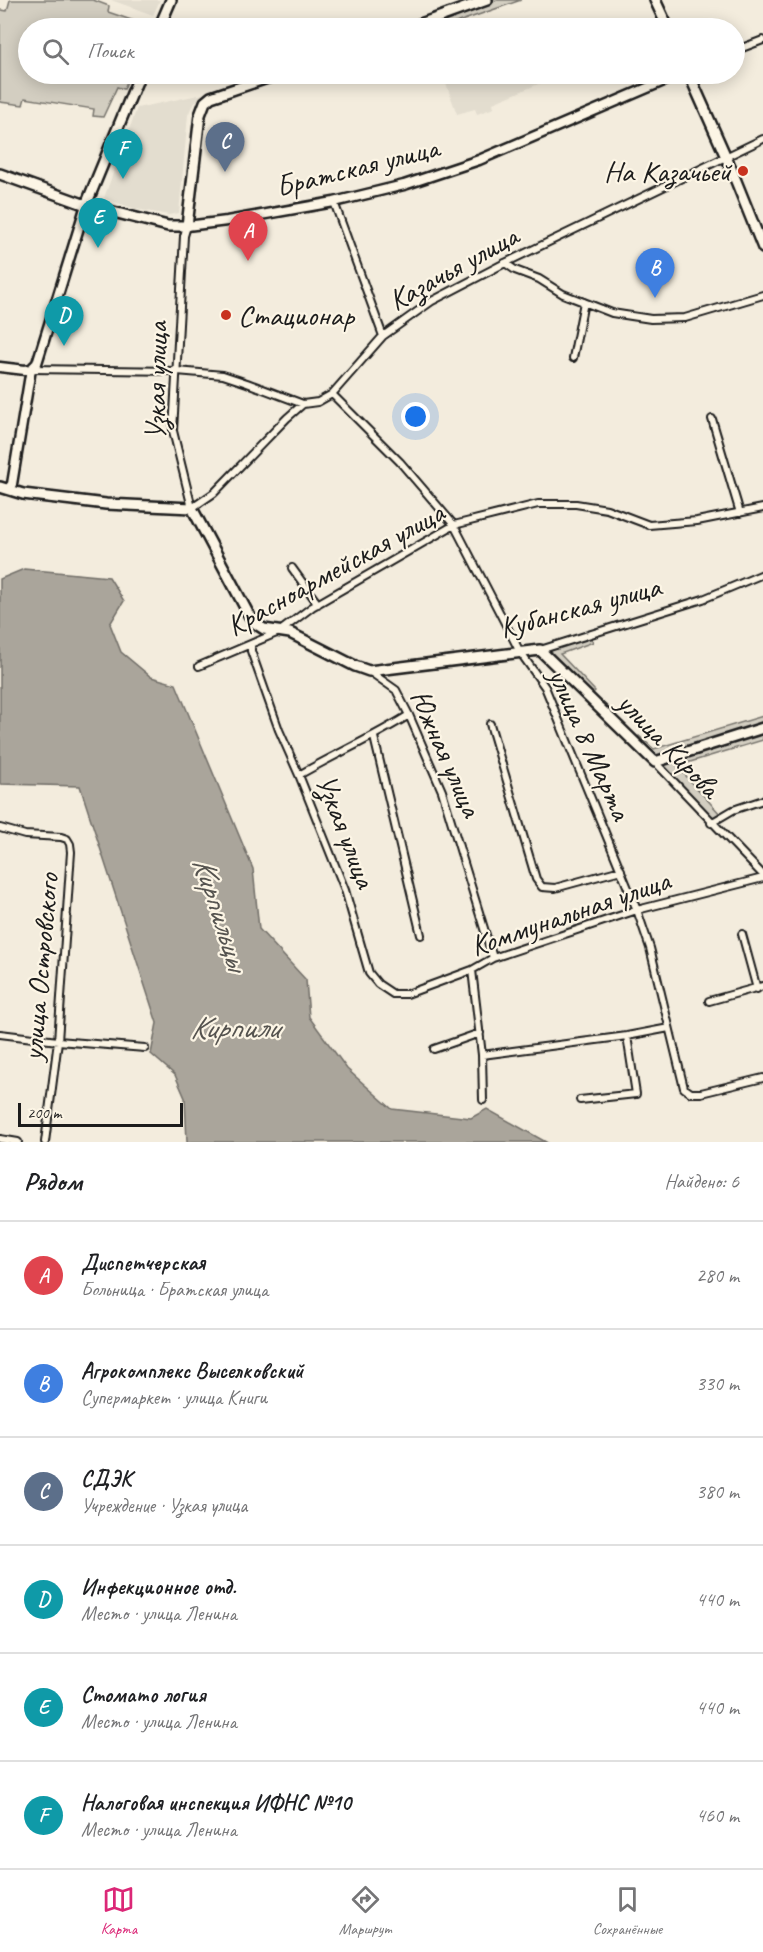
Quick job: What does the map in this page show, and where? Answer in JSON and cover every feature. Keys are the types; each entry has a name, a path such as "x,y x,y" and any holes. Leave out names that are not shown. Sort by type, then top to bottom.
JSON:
{"main road":[{"path":"163,18 171,0"},
{"path":"437,18 487,0"},
{"path":"655,0 663,18"},
{"path":"86,205 136,84"},
{"name":"Узкая улица","path":"187,226 202,107 216,94 248,84"},
{"path":"693,84 763,248"},
{"name":"Братская улица","path":"0,174 86,205 168,226 187,226"},
{"path":"4,488 23,494 106,504 192,508"},
{"name":"Узкая улица","path":"192,508 249,615 260,627 279,632"},
{"name":"Южная улица","path":"279,632 290,633 369,671"},
{"name":"Кубанская улица","path":"369,671 540,650"},
{"name":"улица Кирова","path":"540,650 655,762"},
{"path":"655,762 763,728"}],"street":[{"path":"745,47 763,40"},
{"name":"Братская улица","path":"187,226 206,225 334,202 404,185 478,160 657,84"},
{"name":"Казачья улица","path":"192,508 214,493 303,404 318,402 332,394 383,336 432,301 505,263 763,139"},
{"path":"334,202 383,336"},
{"path":"4,488 12,484 31,369 37,363 86,205"},
{"name":"Узкая улица","path":"187,226 184,236 173,431 192,508"},
{"path":"505,263 515,270 539,279 563,294 612,313 651,320 685,318 763,295"},
{"path":"573,358 584,302"},
{"path":"0,367 25,370 177,371 223,375 303,404"},
{"name":"улица 8 Марта","path":"332,394 400,462 454,525 520,652 545,687 637,910 650,948 684,1088 691,1093 701,1094 763,1078"},
{"path":"712,419 740,513"},
{"name":"Красноармейская улица","path":"200,666 279,632 318,604 454,525 538,504 576,504 607,509 649,525 697,521 763,508"},
{"path":"292,568 318,604"},
{"name":"Кубанская улица","path":"540,650 703,599 763,574"},
{"name":"Узкая улица","path":"251,644 251,651 279,730 345,890 369,973 378,984 393,994"},
{"name":"Южная улица","path":"369,671 396,690 442,791 493,958"},
{"path":"299,775 409,715"},
{"path":"490,724 536,879 542,887 555,888 621,870"},
{"path":"374,736 422,935"},
{"name":"улица Кирова","path":"655,762 763,877"},
{"path":"711,822 733,810 763,800"},
{"name":"улица Островского","path":"0,828 25,835 61,837 67,839 70,844 58,1041 45,1142"},
{"name":"Коммунальная улица","path":"393,994 406,994 472,970 493,958 637,910 763,877"},
{"path":"709,1001 760,988 742,934"},
{"path":"472,970 482,1055 483,1100"},
{"path":"482,1055 627,1036 669,1028"},
{"path":"434,1049 480,1033"},
{"path":"0,1034 146,1048"},
{"path":"580,1100 636,1094 627,1036"},
{"path":"0,1139 18,1142"}],"shaded area":[{"path":"10,0 93,0 109,6 108,12 125,18 18,18 18,84 126,84 124,89 117,87 103,117 93,116 94,109 25,98 23,105 0,102 0,12 1,10 7,11"},
{"path":"111,0 160,0 153,15"},
{"path":"494,0 521,0 470,18 443,18"},
{"path":"446,84 538,84 493,103 494,108 477,114 475,109 457,114"},
{"path":"203,94 192,106 188,115 179,213 169,215 135,209 104,198 137,108"},
{"path":"590,636 593,642 560,654 595,691 591,695 550,653 550,649"},
{"path":"763,716 763,725 664,756 653,755 637,740 639,736 654,749"},
{"path":"763,731 763,740 677,766 720,814 714,819 664,768 665,763"}],"water":[{"name":"Кирпили","path":"24,569 109,577 124,601 110,624 121,652 151,677 176,684 253,869 259,929 306,980 309,1017 347,1069 392,1109 471,1118 487,1109 546,1142 187,1142 185,1098 175,1075 151,1054 157,1023 80,786 0,784 0,579"}],"place":[{"name":"На Казачьей","path":"743,171"},
{"name":"СДЭК","path":"225,172"},
{"name":"Налоговая инспекция ИФНС №10","path":"123,179"},
{"name":"Стомато логия","path":"98,248"},
{"name":"Диспетчерская","path":"248,261"},
{"name":"Агрокомплекс Выселковский","path":"655,298"},
{"name":"Стационар","path":"226,315"},
{"name":"Инфекционное отд.","path":"64,346"}],"water label":[{"name":"Кирпильцы","path":"221,913"}]}
